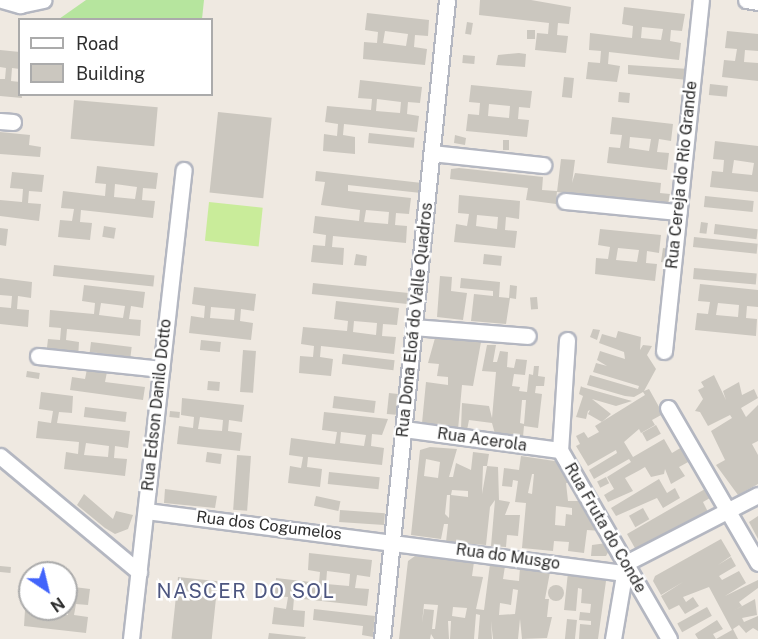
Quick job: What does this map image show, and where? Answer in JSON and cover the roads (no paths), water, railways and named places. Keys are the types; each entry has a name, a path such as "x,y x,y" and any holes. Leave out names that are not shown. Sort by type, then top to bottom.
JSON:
{"street":[{"path":"2,0 20,5 43,0"},
{"name":"Rua Dona Eloá do Valle Quadros","path":"382,639 447,0"},
{"name":"Rua Cereja do Rio Grande","path":"664,351 701,0"},
{"path":"746,0 758,2"},
{"path":"432,153 543,165"},
{"name":"Rua Edson Danilo Dotto","path":"131,639 184,171"},
{"path":"565,201 678,212"},
{"path":"414,327 528,336"},
{"name":"Rua Fruta do Conde","path":"567,340 560,450 624,568 669,639"},
{"path":"38,356 161,369"},
{"path":"668,408 758,562"},
{"name":"Rua Acerola","path":"404,429 560,450"},
{"path":"0,456 139,572"},
{"path":"613,639 624,568 728,509 758,495"},
{"name":"Rua dos Cogumelos","path":"146,511 392,541"},
{"name":"Rua do Musgo","path":"392,541 624,568"}],"district":[{"name":"NASCER DO SOL","path":"246,591"}]}
